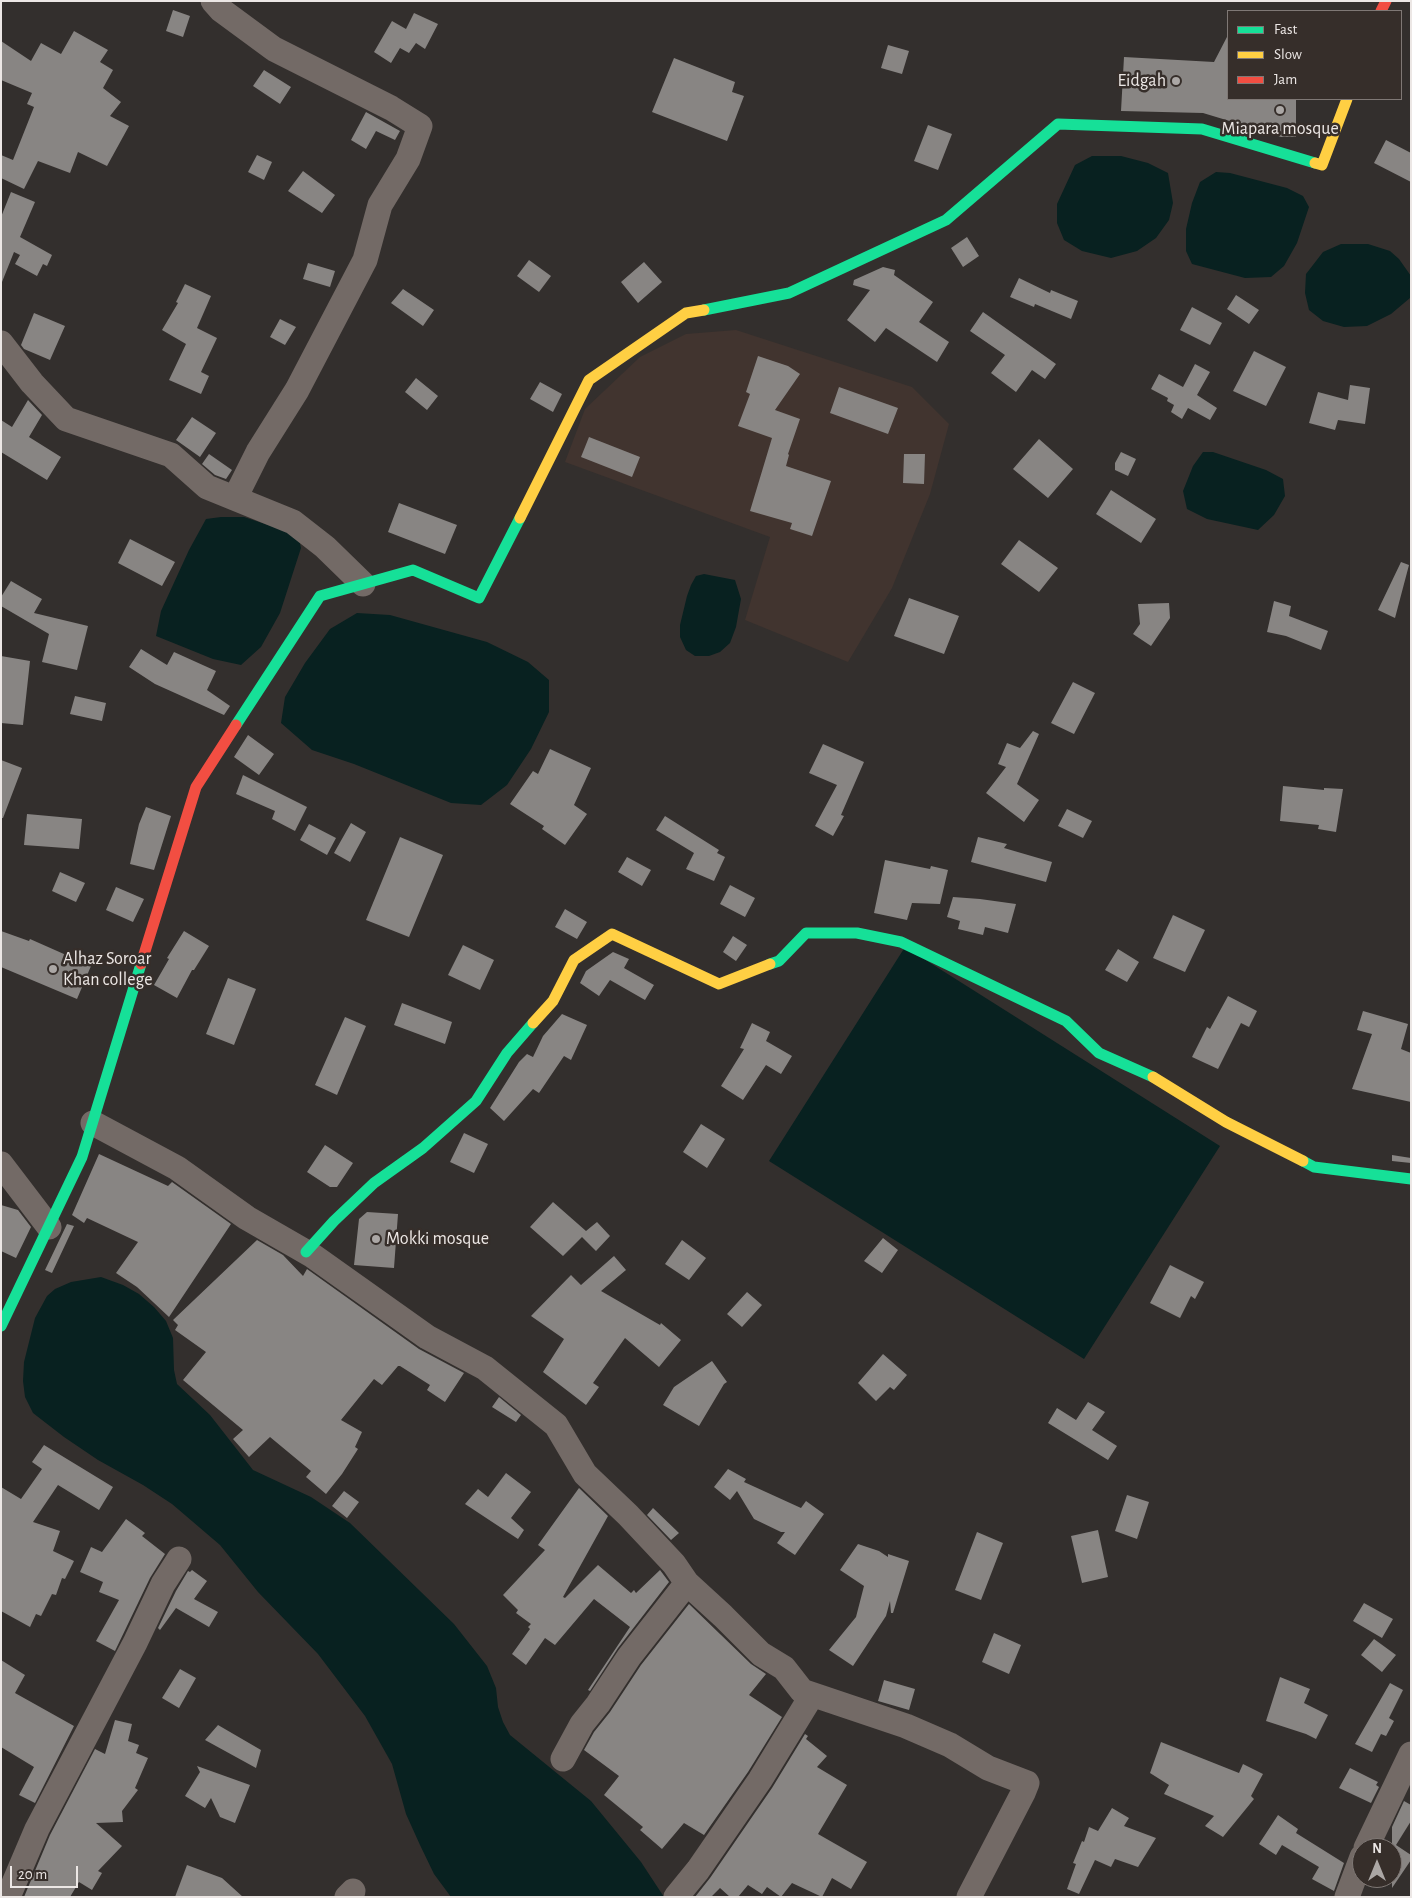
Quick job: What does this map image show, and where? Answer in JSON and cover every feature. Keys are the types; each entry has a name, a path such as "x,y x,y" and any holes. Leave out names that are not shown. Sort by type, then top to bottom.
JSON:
{"street":[{"path":"213,1 221,10 274,49 391,108 420,126 408,159 380,205 365,260 297,390 258,452 234,498"},
{"path":"1,1326 82,1158 196,787 320,596 413,570 478,598 589,380 686,313 789,293 946,220 1058,124 1202,129 1322,165 1347,100"},
{"path":"1,343 32,383 66,419 171,455 207,487 294,522 325,546 363,584"},
{"path":"306,1252 334,1221 374,1183 424,1148 476,1101 508,1053 553,1001 574,960 612,934 719,984 779,961 806,932 857,932 901,942 1066,1021 1099,1052 1146,1073 1226,1122 1314,1167 1411,1179"},
{"path":"93,1122 177,1168 248,1218 306,1252 427,1336 485,1368 556,1425 584,1474 628,1515 674,1564 687,1583 761,1654 784,1668 802,1691 906,1726 950,1745 988,1768 1026,1783 1023,1793 969,1897"},
{"path":"1,1164 49,1228"},
{"path":"8,1897 36,1829 135,1643 163,1584 180,1559"},
{"path":"563,1759 582,1724 598,1704 629,1657 687,1583"},
{"path":"676,1897 698,1870 760,1780 812,1695"},
{"path":"1371,1838 1411,1754"},
{"path":"1347,1897 1352,1884"}],"shaded area":[{"path":"736,330 912,387 949,424 930,494 892,588 848,662 745,620 770,537 565,462 585,409 640,357 686,334"}],"water":[{"path":"1092,156 1121,156 1148,163 1168,173 1173,203 1169,220 1156,238 1137,251 1111,258 1082,251 1064,240 1057,223 1057,204 1075,165"},
{"path":"1216,172 1230,173 1287,188 1303,196 1309,207 1297,243 1284,266 1271,277 1245,278 1192,264 1186,251 1186,229 1192,203 1200,182"},
{"path":"1341,244 1368,244 1390,251 1399,259 1411,276 1410,298 1391,314 1367,326 1344,327 1323,321 1309,310 1305,293 1306,274 1323,252"},
{"path":"1203,452 1213,452 1266,470 1283,479 1285,496 1274,515 1258,530 1207,519 1187,509 1183,491 1193,466"},
{"path":"244,517 298,535 301,548 280,613 261,647 241,665 213,659 156,636 161,611 189,550 206,519"},
{"path":"704,574 735,580 741,599 736,627 730,643 720,652 709,656 695,656 686,650 680,637 680,625 691,585 696,576"},
{"path":"357,613 390,615 487,642 528,662 549,680 549,712 531,749 507,785 481,805 451,803 354,764 312,750 281,723 285,697 305,663 330,629"},
{"path":"905,947 1220,1146 1084,1359 769,1161"},
{"path":"101,1277 123,1285 139,1294 166,1321 173,1338 174,1370 177,1384 210,1415 253,1470 311,1497 350,1523 454,1624 487,1666 496,1688 498,1707 503,1722 510,1735 591,1801 641,1862 664,1897 451,1897 434,1874 406,1814 392,1764 365,1716 318,1654 258,1592 220,1545 172,1504 143,1485 98,1460 33,1413 25,1397 23,1381 24,1362 35,1318 47,1296 55,1289 71,1282"}],"building":[{"path":"173,10 190,16 183,37 166,31"},
{"path":"414,13 438,24 425,49 416,43 409,53 400,48 391,63 374,52 392,21 406,29"},
{"path":"74,31 108,50 100,62 113,70 103,88 121,102 110,116 129,126 107,166 78,152 70,173 38,161 24,189 1,178 1,155 13,160 34,107 27,104 32,93 1,80 1,41 31,61 41,43 61,54"},
{"name":"Eidgah","path":"1227,37 1227,100 1296,100 1296,137 1281,137 1264,131 1264,127 1246,126 1203,113 1121,111 1124,57 1214,62"},
{"path":"888,45 909,51 902,74 881,68"},
{"path":"674,58 735,82 732,92 744,96 727,141 652,112"},
{"path":"264,70 291,87 280,104 253,86"},
{"path":"366,112 400,131 395,140 376,131 366,149 351,140"},
{"path":"928,125 952,134 938,170 914,161"},
{"path":"1386,140 1411,153 1411,182 1374,163"},
{"path":"257,155 272,162 264,180 248,172"},
{"path":"303,171 335,195 322,213 288,191"},
{"path":"11,192 35,202 20,237 52,255 47,266 43,264 37,276 15,264 20,255 14,252 2,282 1,217"},
{"path":"967,237 979,256 963,267 951,248"},
{"path":"529,260 551,276 539,292 517,276"},
{"path":"644,262 662,282 638,303 621,282"},
{"path":"308,263 335,271 330,287 303,279"},
{"path":"883,267 895,270 894,275 933,302 919,322 949,342 937,362 886,328 875,342 847,320 870,290 853,285 854,280"},
{"path":"1019,278 1050,293 1051,290 1078,301 1071,319 1035,304 1034,307 1010,297"},
{"path":"185,284 211,296 197,328 217,338 201,372 209,376 201,394 169,380 186,344 162,330 178,303 176,302"},
{"path":"403,289 434,310 423,326 391,303"},
{"path":"1236,295 1259,310 1249,324 1227,309"},
{"path":"1192,307 1222,323 1210,345 1180,330"},
{"path":"983,312 1056,364 1045,379 1032,370 1016,392 991,373 1005,355 970,331"},
{"path":"34,313 65,326 50,360 24,349 21,345"},
{"path":"280,319 296,327 285,345 270,337"},
{"path":"1254,351 1286,367 1266,406 1233,391"},
{"path":"758,356 788,366 800,374 775,410 800,419 788,454 786,466 831,481 812,536 790,529 792,523 750,511 772,438 738,426 750,394 746,392"},
{"path":"1195,364 1210,372 1197,395 1217,408 1210,420 1188,408 1182,419 1171,412 1174,405 1167,401 1168,398 1151,389 1159,374 1183,387"},
{"path":"416,378 438,396 427,410 405,392"},
{"path":"540,382 562,394 553,412 530,399"},
{"path":"1350,385 1370,388 1365,424 1338,420 1335,430 1309,423 1318,392 1348,400"},
{"path":"839,387 898,408 888,434 830,413"},
{"path":"28,400 42,415 29,437 61,457 47,480 1,452 1,420 12,427"},
{"path":"192,417 216,433 200,457 176,440"},
{"path":"589,437 640,457 632,477 581,457"},
{"path":"1039,439 1073,469 1048,498 1013,469"},
{"path":"1121,452 1136,459 1128,476 1115,470 1115,463"},
{"path":"209,454 232,470 226,479 215,475 202,464"},
{"path":"904,454 925,454 924,484 903,483"},
{"path":"1111,490 1156,519 1141,543 1096,514"},
{"path":"399,503 457,525 445,554 388,532"},
{"path":"130,539 175,562 162,586 118,563"},
{"path":"1019,540 1058,568 1039,592 1001,564"},
{"path":"1401,562 1409,565 1395,618 1378,610"},
{"path":"11,581 42,599 34,613 88,626 77,670 42,662 49,634 1,606 1,597"},
{"path":"909,598 959,616 944,654 894,636"},
{"path":"1274,601 1291,606 1289,616 1328,631 1321,650 1286,636 1267,632"},
{"path":"1169,603 1170,618 1151,646 1133,634 1140,624 1138,604"},
{"path":"141,649 167,665 174,652 216,671 207,690 230,706 224,715 155,684 129,667"},
{"path":"1,656 30,661 23,725 1,723"},
{"path":"1073,682 1095,693 1074,734 1051,723"},
{"path":"75,696 106,703 102,721 70,714"},
{"path":"1033,731 1039,734 1017,784 1039,800 1024,822 986,793 1006,767 998,764 1007,743 1020,748"},
{"path":"248,735 274,754 259,775 234,757"},
{"path":"823,744 864,762 841,815 844,816 833,836 815,826 837,785 809,773"},
{"path":"550,749 591,768 574,805 587,814 565,845 542,829 544,826 510,804 533,771 538,774"},
{"path":"1,760 22,768 3,818 1,818"},
{"path":"243,775 307,807 295,831 272,819 275,811 236,794"},
{"path":"1283,786 1324,790 1324,788 1343,789 1336,832 1318,829 1319,825 1280,821"},
{"path":"146,807 171,816 154,870 130,864 139,824"},
{"path":"1067,809 1092,821 1083,838 1058,826"},
{"path":"27,814 82,819 79,849 24,845"},
{"path":"665,816 719,850 717,853 725,857 714,881 686,869 694,853 656,830"},
{"path":"351,823 366,832 350,862 334,853"},
{"path":"309,824 336,838 327,855 300,840"},
{"path":"400,837 443,855 409,937 366,920"},
{"path":"978,837 1007,844 1004,848 1052,862 1046,882 971,862"},
{"path":"627,857 651,870 642,886 618,872"},
{"path":"885,860 930,869 931,866 948,870 940,904 912,903 907,920 874,913"},
{"path":"60,872 85,883 76,902 52,891"},
{"path":"730,885 755,898 745,917 720,904"},
{"path":"116,887 144,899 133,922 106,910"},
{"path":"953,897 1016,904 1008,933 985,927 983,935 958,929 960,921 947,917"},
{"path":"565,909 587,922 577,939 555,927"},
{"path":"1173,915 1205,930 1185,972 1153,958"},
{"name":"Alhaz Soroar Khan college","path":"1,931 29,941 30,939 91,966 77,999 1,967"},
{"path":"184,931 209,946 194,970 192,970 177,998 154,985 169,959 167,958"},
{"path":"733,936 747,945 736,961 723,952"},
{"path":"463,945 494,960 480,990 448,975"},
{"path":"1118,949 1139,962 1127,982 1105,970"},
{"path":"613,952 629,959 624,968 654,985 645,1000 610,980 599,996 580,983 586,971"},
{"path":"228,978 256,989 234,1045 206,1034"},
{"path":"1228,996 1257,1011 1249,1027 1241,1023 1218,1069 1192,1057 1207,1027 1210,1029"},
{"path":"402,1003 452,1022 445,1044 394,1025"},
{"path":"1363,1011 1408,1024 1401,1049 1411,1053 1411,1102 1352,1089 1372,1034 1357,1030"},
{"path":"562,1014 587,1025 571,1060 564,1056 539,1093 533,1089 504,1121 490,1108 519,1062 527,1054 533,1057 543,1036"},
{"path":"345,1017 366,1026 337,1095 315,1085"},
{"path":"752,1023 770,1032 766,1041 792,1056 781,1074 766,1065 743,1100 721,1086 744,1049 740,1048"},
{"path":"701,1124 725,1139 707,1168 683,1152"},
{"path":"464,1133 488,1144 474,1173 450,1162"},
{"path":"325,1145 353,1163 337,1187 330,1187 307,1172"},
{"path":"99,1154 168,1186 172,1182 231,1224 169,1317 137,1287 116,1273 138,1242 87,1218 84,1223 72,1215"},
{"path":"1392,1155 1411,1158 1411,1163 1392,1161"},
{"path":"553,1202 586,1231 597,1222 610,1236 596,1251 582,1237 563,1256 530,1227"},
{"path":"1,1205 18,1210 31,1227 16,1258 1,1251"},
{"path":"367,1212 398,1214 394,1268 354,1265 359,1219"},
{"path":"67,1224 74,1226 52,1273 45,1270"},
{"path":"883,1238 898,1250 882,1273 864,1261"},
{"path":"257,1240 283,1255 303,1276 307,1269 419,1349 464,1373 445,1402 427,1390 430,1385 400,1366 382,1385 374,1379 341,1420 362,1432 355,1447 358,1449 326,1494 306,1477 311,1471 270,1437 249,1457 233,1439 243,1430 183,1380 206,1352 175,1330 178,1325 173,1320"},
{"path":"682,1240 706,1258 689,1280 665,1264"},
{"path":"614,1256 626,1270 601,1291 660,1325 661,1323 681,1340 659,1367 625,1338 593,1383 599,1387 586,1405 543,1372 564,1339 531,1316 571,1275 581,1285"},
{"path":"1170,1265 1204,1282 1195,1299 1191,1296 1180,1318 1150,1303"},
{"path":"747,1292 762,1305 742,1327 727,1314"},
{"path":"883,1354 907,1375 894,1390 890,1387 876,1401 858,1383"},
{"path":"712,1361 727,1382 699,1426 663,1405 674,1387"},
{"path":"499,1397 521,1415 516,1422 492,1407"},
{"path":"1088,1402 1105,1412 1092,1430 1117,1446 1108,1460 1048,1423 1057,1408 1076,1420"},
{"path":"44,1445 113,1487 99,1510 58,1485 33,1522 60,1531 53,1551 74,1561 65,1579 62,1578 56,1595 52,1594 41,1616 36,1614 30,1627 1,1611 1,1487 21,1499 42,1469 32,1462"},
{"path":"728,1469 746,1479 744,1482 801,1508 806,1501 824,1514 795,1555 777,1543 785,1532 781,1532 754,1519 737,1491 730,1500 714,1487"},
{"path":"506,1473 531,1492 511,1518 524,1530 518,1539 465,1504 478,1489 488,1497"},
{"path":"579,1488 608,1516 563,1597 565,1598 598,1565 631,1593 634,1590 636,1593 660,1570 669,1582 618,1648 590,1691 588,1690 630,1627 594,1599 555,1645 545,1638 526,1665 512,1654 530,1629 528,1627 531,1624 516,1613 518,1610 503,1595 545,1550 538,1545"},
{"path":"344,1491 359,1502 347,1518 332,1506"},
{"path":"1127,1495 1149,1502 1137,1539 1115,1531"},
{"path":"653,1508 679,1533 671,1540 647,1515"},
{"path":"126,1519 145,1533 142,1536 165,1554 150,1578 115,1651 96,1641 119,1600 99,1592 103,1582 80,1572 91,1547 102,1552"},
{"path":"1098,1530 1108,1577 1082,1583 1071,1536"},
{"path":"977,1532 1003,1543 981,1600 955,1590"},
{"path":"858,1544 879,1551 888,1557 888,1554 909,1561 893,1613 891,1613 890,1601 886,1616 853,1666 829,1650 856,1617 864,1586 840,1570"},
{"path":"192,1570 207,1581 194,1599 218,1612 209,1627 176,1608 160,1630 158,1628 176,1591 188,1571"},
{"path":"1364,1603 1393,1619 1382,1638 1353,1621"},
{"path":"689,1604 751,1664 766,1674 749,1695 782,1717 748,1772 704,1835 684,1823 662,1849 640,1830 643,1827 604,1795 619,1776 584,1750 594,1732 610,1712 641,1665"},
{"path":"994,1633 1021,1645 1009,1674 982,1662"},
{"path":"1374,1639 1396,1655 1382,1672 1361,1655"},
{"path":"1,1660 25,1675 15,1693 74,1726 35,1803 19,1795 34,1767 1,1747"},
{"path":"180,1669 196,1678 179,1708 162,1698"},
{"path":"1280,1677 1310,1689 1304,1703 1328,1715 1316,1739 1266,1721"},
{"path":"884,1680 915,1689 909,1710 878,1701"},
{"path":"1390,1683 1403,1690 1389,1718 1394,1721 1386,1736 1381,1734 1372,1752 1355,1744"},
{"path":"115,1720 132,1724 128,1741 139,1745 136,1753 148,1758 135,1788 138,1790 122,1811 123,1822 96,1823 122,1846 98,1871 102,1873 92,1890 79,1882 70,1897 24,1897 50,1835 95,1749 105,1754"},
{"path":"218,1725 261,1750 256,1768 205,1740"},
{"path":"805,1734 808,1736 806,1739 827,1756 817,1767 847,1785 818,1834 867,1862 851,1889 832,1878 822,1897 792,1883 781,1897 767,1887 762,1894 748,1885 738,1897 730,1897 720,1888 711,1897 695,1897 772,1788"},
{"path":"1161,1742 1239,1773 1243,1764 1263,1774 1251,1796 1254,1799 1223,1837 1205,1826 1214,1816 1164,1794 1169,1785 1150,1773"},
{"path":"197,1766 250,1785 235,1823 220,1817 211,1798 205,1808 185,1796 200,1772"},
{"path":"1350,1768 1378,1782 1376,1785 1379,1787 1371,1803 1339,1788"},
{"path":"1404,1801 1411,1805 1411,1821 1400,1838 1392,1838 1392,1827"},
{"path":"1112,1808 1129,1818 1124,1826 1156,1838 1138,1867 1115,1859 1111,1867 1095,1860 1079,1894 1067,1889 1076,1864 1073,1863 1082,1841 1084,1842 1089,1827 1098,1831"},
{"path":"1278,1815 1298,1829 1296,1833 1344,1863 1334,1891 1312,1879 1319,1867 1282,1845 1276,1855 1259,1844"},
{"path":"1402,1849 1411,1855 1411,1860 1402,1873"},
{"path":"187,1865 222,1878 243,1897 175,1897"}],"traffic: fast":[{"path":"704,310 789,293 946,220 1058,124 1202,129 1315,163"},
{"path":"236,725 320,596 413,570 479,598 520,518"},
{"path":"770,964 779,961 806,933 857,933 901,942 1066,1021 1099,1053 1153,1077"},
{"path":"1,1326 82,1157 141,964"},
{"path":"306,1252 334,1221 374,1183 423,1148 476,1101 507,1053 533,1023"},
{"path":"1303,1161 1314,1167 1411,1179"}],"traffic: slow":[{"path":"1315,163 1322,165 1347,100"},
{"path":"520,518 589,380 686,313 704,310"},
{"path":"533,1023 553,1001 574,960 612,934 719,984 770,964"},
{"path":"1153,1077 1226,1122 1303,1161"}],"traffic: jam":[{"path":"1382,10 1386,1"},
{"path":"141,964 196,787 236,725"}],"place":[{"name":"Eidgah","path":"1176,81"},
{"name":"Miapara mosque","path":"1280,110"},
{"name":"Alhaz Soroar Khan college","path":"53,969"},
{"name":"Mokki mosque","path":"376,1239"}]}
